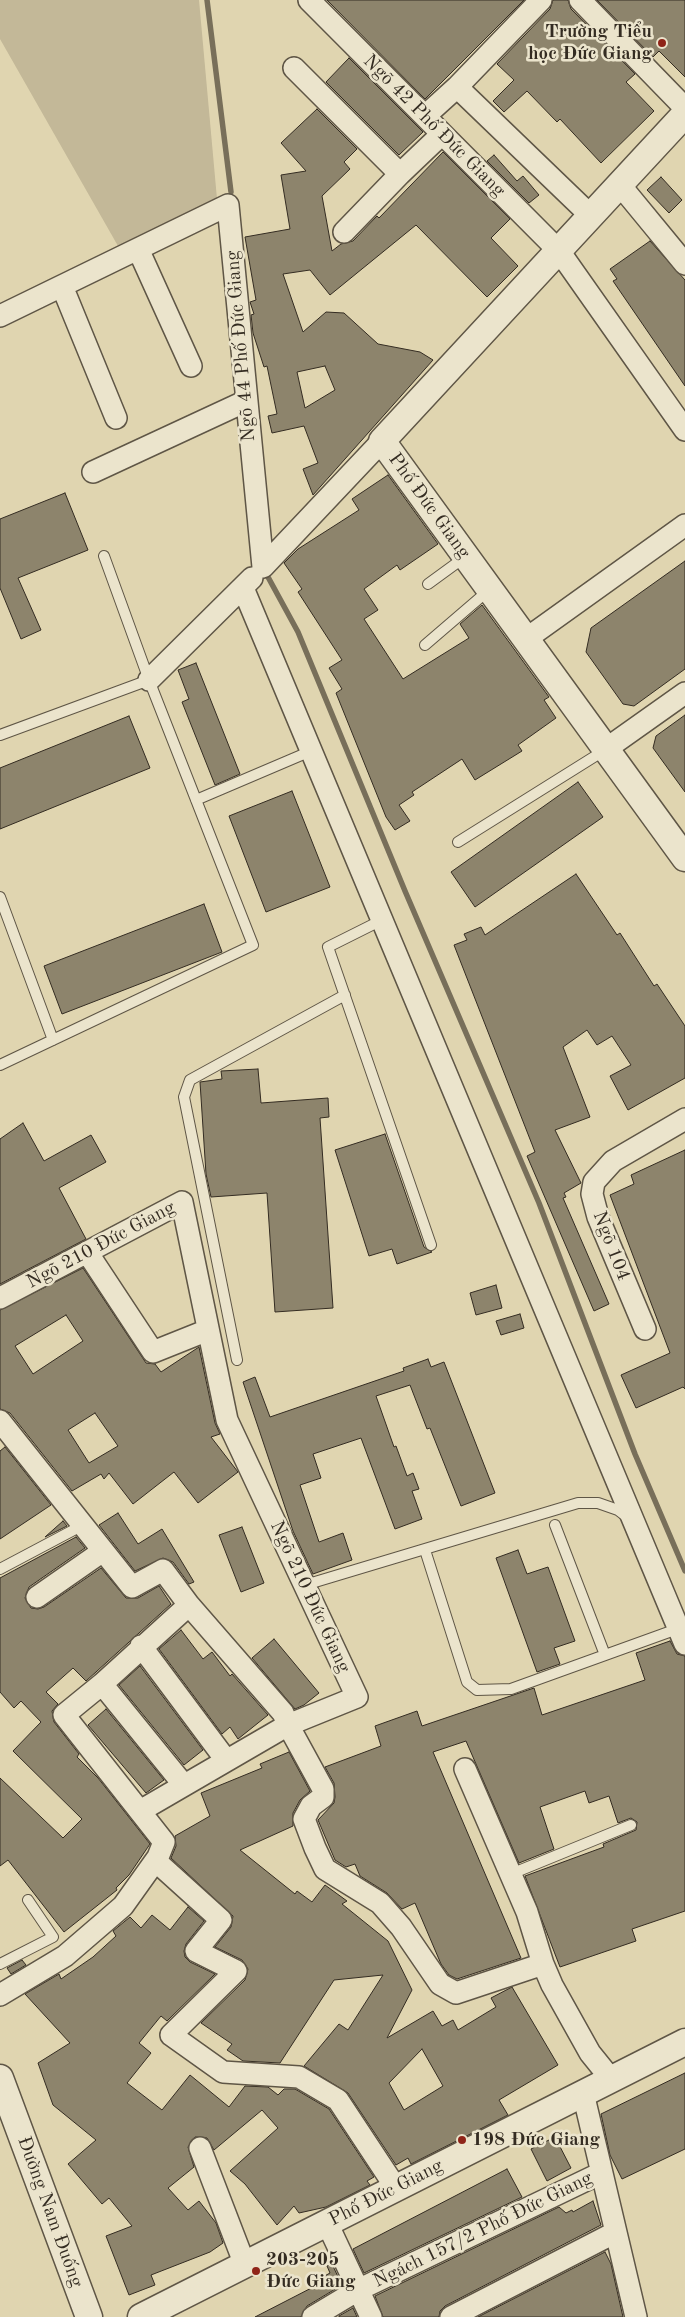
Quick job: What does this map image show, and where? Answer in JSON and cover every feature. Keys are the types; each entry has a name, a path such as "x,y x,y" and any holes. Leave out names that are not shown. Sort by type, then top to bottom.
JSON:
{"street":[{"name":"Ngõ 42 Phố Đức Giang","path":"309,0 559,251 685,430"},
{"path":"425,116 457,87 541,0"},
{"path":"580,0 685,108"},
{"path":"294,68 400,174"},
{"path":"457,87 591,216"},
{"name":"Phố Đức Giang","path":"685,114 382,441 685,858"},
{"path":"344,232 442,134"},
{"path":"620,185 685,264"},
{"name":"Ngõ 44 Phố Đức Giang","path":"0,316 228,205 263,567"},
{"path":"138,249 191,366"},
{"path":"62,286 116,418"},
{"path":"93,472 246,401"},
{"path":"150,680 243,588 382,441"},
{"path":"526,639 685,525"},
{"path":"243,588 683,1633"},
{"path":"606,749 685,693"},
{"name":"Ngõ 104","path":"644,1329 598,1217 592,1194 594,1182 613,1161 685,1119"},
{"name":"Ngõ 210 Đức Giang","path":"0,1298 182,1202 227,1420 357,1697 288,1725"},
{"path":"87,1252 153,1352 208,1330"},
{"path":"0,1420 132,1586 163,1570 189,1605 283,1712 288,1725 323,1789 323,1797 311,1806 304,1820 326,1869 380,1903 401,1927 440,1984 456,1993 543,1964"},
{"path":"37,1597 103,1550"},
{"path":"0,1996 65,1956 123,1906 158,1857 164,1842 64,1715 102,1684 141,1646 189,1605"},
{"path":"141,1646 226,1760"},
{"path":"102,1684 183,1784"},
{"path":"140,1811 183,1784 288,1725"},
{"path":"465,1769 527,1912 543,1964 590,2053 612,2079"},
{"path":"158,1857 159,1864 221,1920 196,1951 236,1971 171,2035 223,2072 298,2077 338,2100 396,2188"},
{"name":"Phố Đức Giang","path":"141,2317 685,2042"},
{"name":"Đường Nam Đuống","path":"0,2078 89,2317"},
{"path":"583,2093 614,2233 636,2317"},
{"path":"200,2148 244,2264"},
{"name":"Ngách 157/2 Phố Đức Giang","path":"313,2317 358,2290 601,2173"},
{"path":"327,2223 371,2317"},
{"path":"451,2317 614,2233"}],"lane":[{"path":"0,1065 253,945 104,556"},
{"path":"428,584 466,556"},
{"path":"425,645 490,590"},
{"path":"0,735 150,680"},
{"path":"458,842 606,749"},
{"path":"196,800 311,752"},
{"path":"0,897 53,1040"},
{"path":"382,920 328,947 431,1245"},
{"path":"237,1360 184,1097 190,1080 345,995"},
{"path":"305,1586 578,1503 598,1503 618,1510 640,1529"},
{"path":"0,1569 83,1525"},
{"path":"555,1525 605,1655"},
{"path":"425,1550 467,1682 477,1690 511,1689 605,1655 683,1633"},
{"path":"511,1874 631,1825"},
{"path":"0,1964 53,1937 28,1900"}],"shaded area":[{"path":"0,0 199,0 217,199 118,246 0,39"}],"building":[{"path":"327,0 524,0 425,99"},
{"path":"553,0 568,0 571,9 635,74 626,82 654,111 601,163 560,119 557,122 527,91 504,112 493,101 514,80 497,64 550,9"},
{"name":"Trường Tiểu học Đức Giang","path":"597,0 685,0 685,77 659,51 653,57"},
{"path":"349,58 423,132 399,155 326,82"},
{"path":"317,109 357,149 344,162 350,169 322,196 332,251 341,244 353,241 377,216 379,218 443,152 510,219 491,238 518,266 487,297 416,225 330,295 310,270 283,274 303,332 326,312 344,313 378,344 420,352 433,360 313,495 303,469 318,463 304,426 272,433 268,416 277,414 267,366 264,367 253,333 251,315 254,314 250,302 256,300 245,237 290,229 281,175 306,171 281,143","holes":["325,366 335,390 305,408 297,372"]},
{"path":"494,155 517,181 523,176 539,195 529,203 487,161"},
{"path":"661,177 682,200 669,213 647,190"},
{"path":"650,241 685,280 685,386 613,281 617,279 610,269"},
{"path":"388,475 438,544 400,570 397,565 364,589 378,610 364,619 403,679 469,638 460,624 482,605 549,697 544,700 556,718 518,745 522,751 475,780 462,759 412,792 414,795 399,805 410,821 395,830 386,817 336,693 342,689 329,668 342,660 298,592 302,589 284,563 298,549 359,510 352,499"},
{"path":"65,493 88,550 18,578 41,630 21,639 0,588 0,519"},
{"path":"685,561 685,669 634,706 623,704 586,652 591,628"},
{"path":"196,663 240,774 215,785 182,702 189,699 178,670"},
{"path":"685,715 685,792 653,748 656,736"},
{"path":"129,716 150,768 0,829 0,768"},
{"path":"578,782 603,817 475,907 451,872"},
{"path":"292,791 330,887 266,912 229,816"},
{"path":"576,874 617,935 620,933 654,986 657,984 685,1026 685,1078 628,1110 610,1076 631,1065 612,1036 597,1045 587,1030 563,1047 590,1117 555,1130 581,1183 564,1193 566,1197 563,1198 609,1304 594,1311 527,1156 535,1152 454,945 467,940 464,934 481,927 485,935"},
{"path":"204,904 222,952 62,1014 44,966"},
{"path":"258,1069 261,1103 328,1098 329,1117 320,1118 333,1308 275,1312 267,1193 211,1197 206,1174 200,1082 222,1079 221,1071"},
{"path":"23,1123 44,1161 91,1135 106,1162 59,1188 86,1239 0,1284 0,1139"},
{"path":"385,1134 424,1247 432,1252 397,1264 392,1249 369,1256 335,1150"},
{"path":"685,1150 685,1389 683,1387 636,1408 621,1375 670,1353 610,1195 634,1184 631,1175"},
{"path":"83,1268 146,1363 155,1364 161,1372 199,1347 215,1423 220,1434 211,1437 238,1472 198,1503 174,1472 133,1504 109,1473 104,1479 101,1474 72,1491 10,1413 0,1409 0,1310","holes":["66,1315 83,1341 33,1374 15,1346","95,1413 118,1446 89,1463 68,1430"]},
{"path":"496,1285 502,1308 476,1315 470,1293"},
{"path":"520,1314 524,1328 501,1335 496,1321"},
{"path":"428,1359 431,1367 444,1362 495,1493 461,1506 430,1428 427,1429 410,1385 376,1396 394,1447 396,1446 407,1476 413,1473 419,1489 412,1491 422,1519 395,1529 361,1438 313,1454 321,1478 300,1485 319,1542 343,1533 352,1560 313,1574 293,1531 243,1382 255,1377 270,1417 404,1371 403,1368"},
{"path":"5,1447 51,1505 0,1539 0,1451"},
{"path":"118,1513 138,1544 162,1529 194,1582 189,1584 173,1562 163,1558 135,1571 99,1525"},
{"path":"63,1521 67,1526 45,1537"},
{"path":"242,1527 264,1583 241,1592 219,1535"},
{"path":"76,1537 85,1548 29,1587 25,1598 31,1608 38,1609 44,1607 101,1568 126,1598 138,1598 159,1586 171,1604 86,1681 73,1668 46,1692 58,1704 52,1711 54,1722 79,1754 77,1757 98,1778 150,1844 129,1875 116,1888 117,1890 64,1932 8,1860 0,1866 0,1778 63,1838 82,1819 13,1751 41,1722 21,1701 14,1708 0,1692 0,1578"},
{"path":"518,1550 527,1574 548,1567 575,1641 554,1648 560,1664 537,1672 496,1558"},
{"path":"181,1630 203,1659 212,1652 230,1676 232,1674 268,1715 238,1739 230,1727 222,1734 159,1649"},
{"path":"274,1639 319,1693 304,1705 295,1709 252,1658"},
{"path":"670,1641 677,1654 685,1656 685,1911 632,1929 636,1941 560,1967 525,1876 604,1847 603,1844 636,1830 637,1822 631,1818 618,1823 609,1796 589,1803 585,1791 540,1807 554,1849 519,1863 466,1741 433,1752 521,1958 457,1979 449,1975 441,1964 415,1903 402,1909 387,1893 360,1876 355,1864 346,1867 335,1860 318,1820 334,1803 335,1797 334,1783 325,1767 381,1746 375,1726 417,1711 422,1726 534,1688 542,1715 645,1680 636,1653"},
{"path":"140,1666 203,1750 184,1765 119,1685"},
{"path":"106,1709 164,1780 146,1793 88,1725"},
{"path":"289,1752 310,1791 300,1800 293,1813 293,1826 240,1850 295,1894 297,1891 312,1902 325,1885 347,1901 342,1904 388,1941 412,1990 387,2038 433,2011 442,2026 453,2020 458,2030 496,2007 491,1998 512,1987 558,2065 499,2100 508,2115 411,2164 408,2158 396,2165 348,2093 304,2066 339,2024 348,2030 383,1975 334,1980 280,2063 243,2061 227,2050 232,2044 201,2023 245,1980 248,1969 242,1960 215,1947 231,1927 233,1916 171,1858 176,1846 175,1836 210,1816 201,1793 262,1768 260,1764","holes":["422,2049 443,2086 404,2110 389,2083"]},
{"path":"188,1907 204,1921 186,1944 185,1957 190,1962 215,1974 167,2021 161,2016 139,2043 151,2053 127,2083 162,2110 190,2075 229,2107 245,2086 268,2087 278,2095 284,2089 295,2089 329,2109 374,2177 367,2181 370,2185 326,2207 299,2213 294,2206 277,2225 245,2184 230,2171 278,2128 262,2110 214,2150 207,2138 195,2137 188,2147 194,2167 168,2188 188,2210 199,2201 216,2223 223,2243 210,2252 151,2275 155,2285 129,2295 106,2236 132,2226 109,2198 102,2204 68,2164 96,2140 53,2105 38,2063 70,2043 25,1994 59,1974 61,1979 93,1957 116,1936 113,1931 130,1917 141,1928 152,1915 170,1930"},
{"path":"22,1960 26,1965 11,1974 7,1968"},
{"path":"685,2073 685,2149 622,2179 610,2155 601,2114"},
{"path":"555,2137 571,2168 547,2181 531,2149"},
{"path":"507,2169 522,2197 364,2273 353,2249"},
{"path":"593,2201 601,2225 445,2306 440,2311 439,2317 383,2317 375,2296 559,2207 566,2213 572,2210 573,2212"},
{"path":"605,2252 611,2264 623,2317 478,2317"},
{"path":"332,2264 342,2285 307,2306 301,2317 255,2317 323,2282 321,2278 330,2273 327,2266"},
{"path":"353,2308 357,2317 339,2317 339,2316"}],"waterway":[{"path":"207,0 231,192"},
{"path":"268,577 298,632 405,891 539,1203 635,1454 685,1571"}],"place":[{"name":"Trường Tiểu học Đức Giang","path":"662,43"},
{"name":"198 Đức Giang","path":"462,2140"},
{"name":"203-205 Đức Giang","path":"256,2271"}]}
